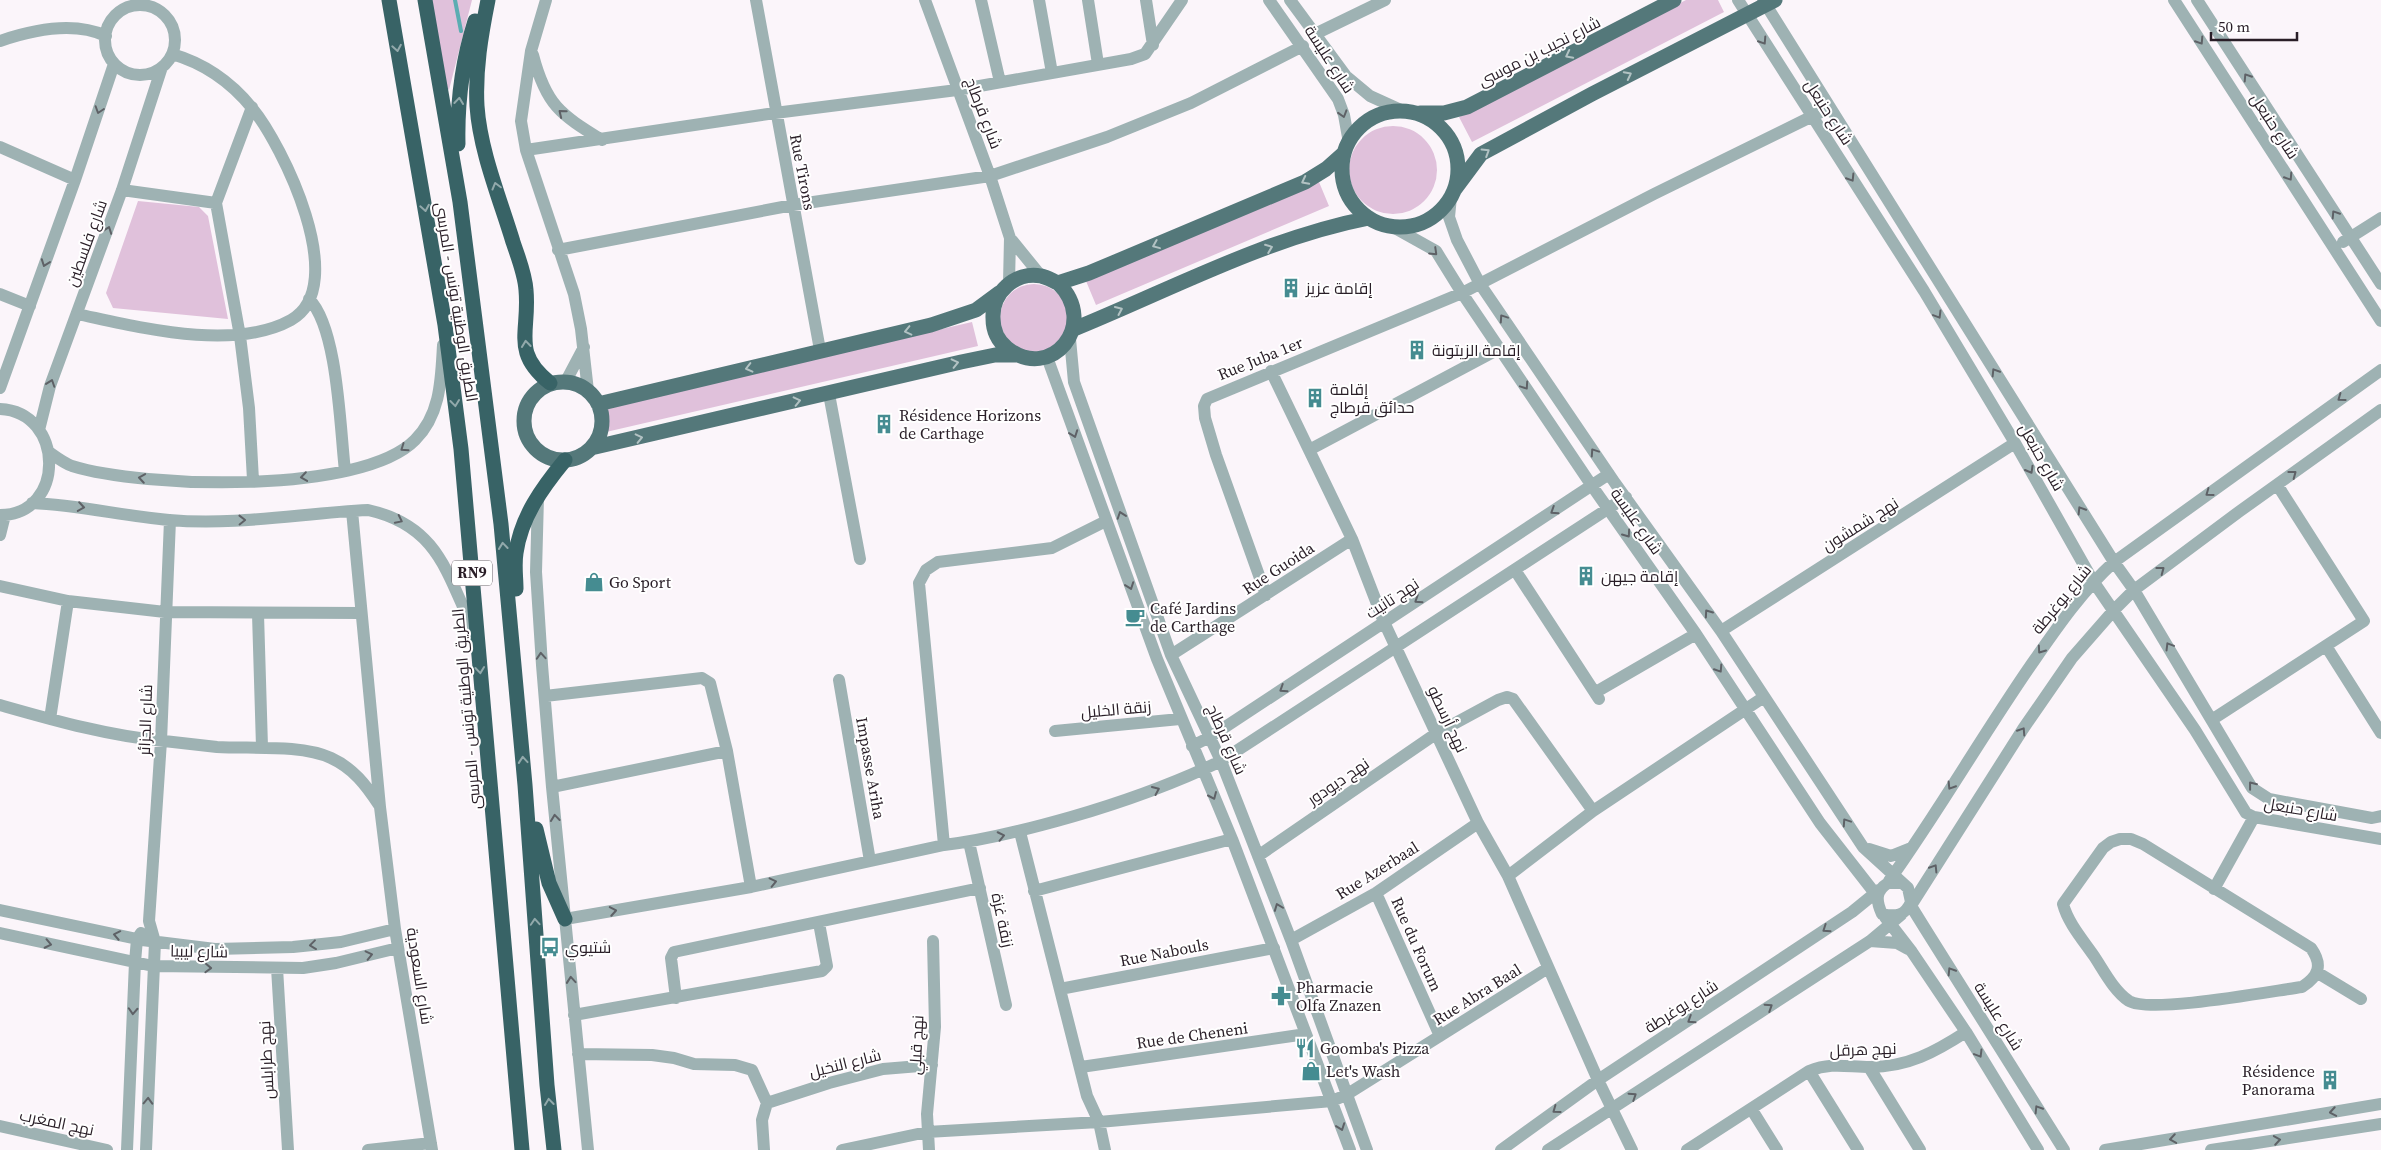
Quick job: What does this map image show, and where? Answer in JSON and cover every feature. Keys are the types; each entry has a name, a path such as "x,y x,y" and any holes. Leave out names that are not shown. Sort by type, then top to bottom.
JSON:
{"highway":[{"name":"الطريق الوطنية تونس - المرسى","path":"389,0 445,325 461,450 522,1150"},
{"name":"الطريق الوطنية تونس - المرسى","path":"425,0 460,202 492,445 518,696 547,1085 554,1150"},
{"path":"460,202 457,117 460,88 463,63 482,0"},
{"path":"488,0 477,69 480,132 526,289 524,342 526,351 536,371 550,383"},
{"path":"518,696 516,554 527,516 538,494 565,460"},
{"path":"525,785 549,883 565,920"}],"main road":[{"name":"شارع نجيب بن موسى","path":"1409,112 1444,113 1467,107 1674,0"},
{"path":"1347,148 1342,172 1346,190 1355,206 1369,218 1393,227 1407,227 1426,221 1443,208 1481,154 1658,60 1747,16 1768,2"},
{"path":"1058,283 1089,273 1305,182 1326,169 1347,148 1366,123 1390,112 1409,112 1427,118 1438,126 1454,148 1458,176 1453,193"},
{"path":"1072,334 1180,283 1297,238 1338,224 1369,218"},
{"path":"591,448 995,355 1015,355 1031,359 1047,357 1060,350 1072,334 1076,316 1074,304 1068,292 1058,283 1041,276 1024,276 1004,288 976,310 931,325 820,350 619,401 598,404"},
{"path":"1004,288 993,309 993,327 1001,343 1015,355"},
{"path":"566,381 578,384 588,391 598,404 602,420 601,430 591,448 584,454 565,460 554,460 536,450 530,443 523,423 527,403 533,394 550,383 566,381"}],"street":[{"path":"546,0 532,51 521,122 526,150 574,294 584,347 588,391"},
{"name":"Rue Tirons","path":"756,0 775,113 820,350"},
{"name":"شارع قرطاج","path":"925,0 990,176 1010,238 1041,276"},
{"path":"981,0 1000,82"},
{"path":"1039,0 1052,73"},
{"path":"1088,0 1098,64"},
{"path":"1146,0 1153,45"},
{"path":"526,150 775,113 957,90 1131,59 1145,54 1153,45 1182,0"},
{"name":"شارع عليسة","path":"1269,0 1303,46 1338,99 1344,115 1347,148"},
{"name":"شارع عليسة","path":"1290,0 1313,34 1352,81 1370,96 1409,112"},
{"path":"1313,34 1385,0"},
{"name":"شارع حنبعل","path":"1738,0 1924,291 2015,443 2093,581 2195,730 2246,813 2254,817 2381,839"},
{"name":"شارع حنبعل","path":"2174,0 2381,321"},
{"name":"شارع حنبعل","path":"2197,0 2381,284"},
{"name":"شارع حنبعل","path":"1768,2 1830,108 2114,562 2134,590 2213,719 2252,788 2269,799 2377,817"},
{"path":"139,6 154,9 170,23 174,33 172,54 162,67 143,75 132,74 114,64 107,51 106,36 108,25 123,10 139,6"},
{"path":"0,41 22,34 61,29 92,30 106,36"},
{"path":"558,250 793,206 990,176 1107,137 1191,103 1303,46"},
{"path":"532,51 540,82 555,108 602,140"},
{"path":"77,314 168,332 240,336 275,327 293,319 308,299 315,272 313,248 307,218 296,184 279,149 252,108 227,83 195,61 172,54"},
{"name":"شارع فلسطين","path":"0,388 75,180 114,64"},
{"name":"شارع فلسطين","path":"39,430 50,386 122,190 162,67"},
{"path":"252,108 216,202 240,336 250,408 253,480"},
{"name":"Rue Juba 1er","path":"1266,595 1216,455 1204,406 1211,396 1462,294 1654,194 1830,108"},
{"path":"0,147 75,180"},
{"path":"122,190 216,202"},
{"name":"شارع عليسة","path":"1453,193 1449,217 1457,240 1480,284 1609,474 1721,630 1863,847 1886,887"},
{"path":"2334,248 2381,218"},
{"name":"شارع عليسة","path":"1393,227 1436,251 1462,294 1592,486 1696,634 1820,823 1855,870 1886,887 1908,888 1908,907 1924,927 2064,1150"},
{"name":"شارع قرطاج","path":"1004,288 1010,238"},
{"path":"0,294 30,306"},
{"path":"308,299 317,307 330,347 345,471"},
{"path":"49,452 70,465 156,480 287,480 345,471 376,463 397,453 415,441 429,422 437,405 445,325"},
{"name":"شارع قرطاج","path":"1072,334 1074,382 1171,655 1221,761 1291,940 1346,1095 1368,1150"},
{"path":"566,381 584,347"},
{"path":"1309,450 1499,348"},
{"path":"1047,357 1180,719 1232,839 1350,1150"},
{"name":"نهج أرسطو","path":"1271,370 1352,540 1384,622 1478,823 1508,876 1598,1080 1632,1150"},
{"name":"شارع يوغرطة","path":"1502,1150 1598,1080 1852,912 1886,887 1914,847 1990,723 2056,628 2093,581 2114,562 2381,370"},
{"path":"829,394 860,559"},
{"path":"0,409 23,415 39,430 49,452 51,462 49,478 42,491 32,503 20,511 3,515 0,535"},
{"path":"1548,1150 1870,941 1886,918 1908,907 2056,681 2072,658 2114,610 2134,590 2381,410"},
{"name":"نهج شمشون","path":"1721,630 2015,443"},
{"name":"نهج تانيت","path":"1192,746 1210,737 1609,474"},
{"path":"2213,719 2364,621 2278,486"},
{"path":"538,494 536,572 552,788 588,1150"},
{"path":"565,920 751,887 944,844 969,842 1020,832 1148,794 1221,761 1626,497"},
{"path":"32,503 65,504 170,520 258,520 368,510 394,517 409,525 429,542 450,574 457,597 476,636"},
{"name":"شارع السعودية","path":"352,511 380,807 395,928 431,1147"},
{"name":"شارع الجزائر","path":"146,1150 155,942 149,921 160,741 170,520"},
{"path":"944,844 919,583 926,570 938,562 1052,548 1106,521"},
{"name":"Rue Guoida","path":"1171,655 1352,540"},
{"path":"1515,570 1597,695 1696,634"},
{"path":"0,586 68,601 165,612 258,614 361,613"},
{"path":"50,719 68,601"},
{"path":"258,614 262,747"},
{"path":"2326,646 2381,733"},
{"path":"545,696 702,678 710,683 727,751 751,887"},
{"name":"Impasse Ariha","path":"839,680 870,861"},
{"name":"نهج ديودور","path":"1258,856 1437,733 1507,697 1512,699 1593,811"},
{"path":"1508,876 1593,811 1764,698"},
{"path":"0,705 50,719 160,741 218,747 262,747 307,752 329,757 350,768 366,785 380,807"},
{"name":"زنقة الخليل","path":"1055,731 1180,719"},
{"path":"552,788 727,751"},
{"path":"2214,889 2254,817"},
{"path":"2377,817 2381,839"},
{"name":"Rue Azerbaal","path":"1291,940 1376,893 1478,823"},
{"path":"1020,832 1087,1096 1099,1122 1105,1150"},
{"path":"1034,891 1232,839"},
{"path":"2120,839 2132,839 2311,948 2316,956 2318,973 2314,980 2302,987 2163,1005 2137,1005 2128,1001 2116,989 2071,922 2063,904 2103,848 2111,842 2120,839"},
{"name":"زنقة غزة","path":"969,842 1006,1005"},
{"path":"1863,847 1891,856 1914,847"},
{"path":"1852,912 1863,901 1866,886 1855,870"},
{"path":"1923,886 1924,927"},
{"path":"1886,887 1886,918 1912,952 1966,1032 2038,1150"},
{"path":"676,998 672,961 672,954 674,952 820,923 980,888"},
{"name":"Rue du Forum","path":"1376,893 1440,1036"},
{"name":"شارع ليبيا","path":"0,910 137,939 216,949 284,948 341,942 395,928"},
{"path":"127,1150 137,939 149,921"},
{"path":"574,1015 822,971 827,966 820,923"},
{"name":"شارع ليبيا","path":"0,933 154,966 277,968 336,963 398,948"},
{"name":"نهج قبلي","path":"929,1150 927,1132 935,1027 933,941"},
{"path":"1870,941 1897,943 1912,952"},
{"name":"Rue Nabouls","path":"1060,989 1274,948"},
{"name":"نهج طرابلس","path":"277,968 288,1150"},
{"name":"Rue Abra Baal","path":"842,1150 927,1132 1099,1122 1332,1101 1346,1095 1548,968"},
{"path":"2318,973 2361,999"},
{"name":"نهج هرقل","path":"1687,1150 1809,1072 1823,1066 1850,1065 1869,1067 1902,1065 1918,1060 1966,1032"},
{"name":"Rue de Cheneni","path":"1081,1067 1306,1034"},
{"path":"578,1054 652,1055 674,1058 694,1064 735,1065 752,1070 767,1103 762,1120 764,1150"},
{"name":"شارع النخيل","path":"767,1103 821,1085 883,1069 932,1066"},
{"path":"1869,1067 1920,1150"},
{"path":"1809,1072 1858,1150"},
{"path":"2105,1150 2381,1104"},
{"path":"1752,1110 1777,1150"},
{"path":"2211,1150 2381,1124"},
{"name":"نهج المغرب","path":"0,1126 107,1150"},
{"path":"368,1150 431,1147"}],"shaded area":[{"path":"430,0 472,0 449,90 447,88"},
{"path":"1686,0 1718,0 1724,12 1472,142 1459,117"},
{"path":"1393,126 1410,129 1424,139 1434,153 1437,170 1434,187 1424,201 1410,211 1393,214 1376,211 1362,201 1352,187 1349,170 1352,153 1362,139 1376,129"},
{"path":"1319,182 1329,206 1096,305 1086,281"},
{"path":"138,201 199,207 208,216 228,319 113,308 106,293"},
{"path":"1034,284 1047,287 1058,294 1065,305 1068,318 1065,331 1058,342 1047,349 1034,352 1021,349 1010,342 1003,331 1000,318 1003,305 1010,294 1021,287"},
{"path":"972,322 978,346 606,432 600,408"}],"waterway":[{"path":"455,0 461,31"}],"place":[{"name":"إقامة عزيز","path":"1291,288"},
{"name":"إقامة الزيتونة","path":"1417,350"},
{"name":"إقامة حدائق قرطاج","path":"1315,398"},
{"name":"Résidence Horizons de Carthage","path":"884,424"},
{"name":"إقامة جيهن","path":"1586,576"},
{"name":"Go Sport","path":"594,582"},
{"name":"Café Jardins de Carthage","path":"1135,617"},
{"name":"شتيوي","path":"550,947"},
{"name":"Pharmacie Olfa Znazen","path":"1281,996"},
{"name":"Goomba's Pizza","path":"1305,1048"},
{"name":"Let's Wash","path":"1311,1071"},
{"name":"Résidence Panorama","path":"2330,1080"}]}
